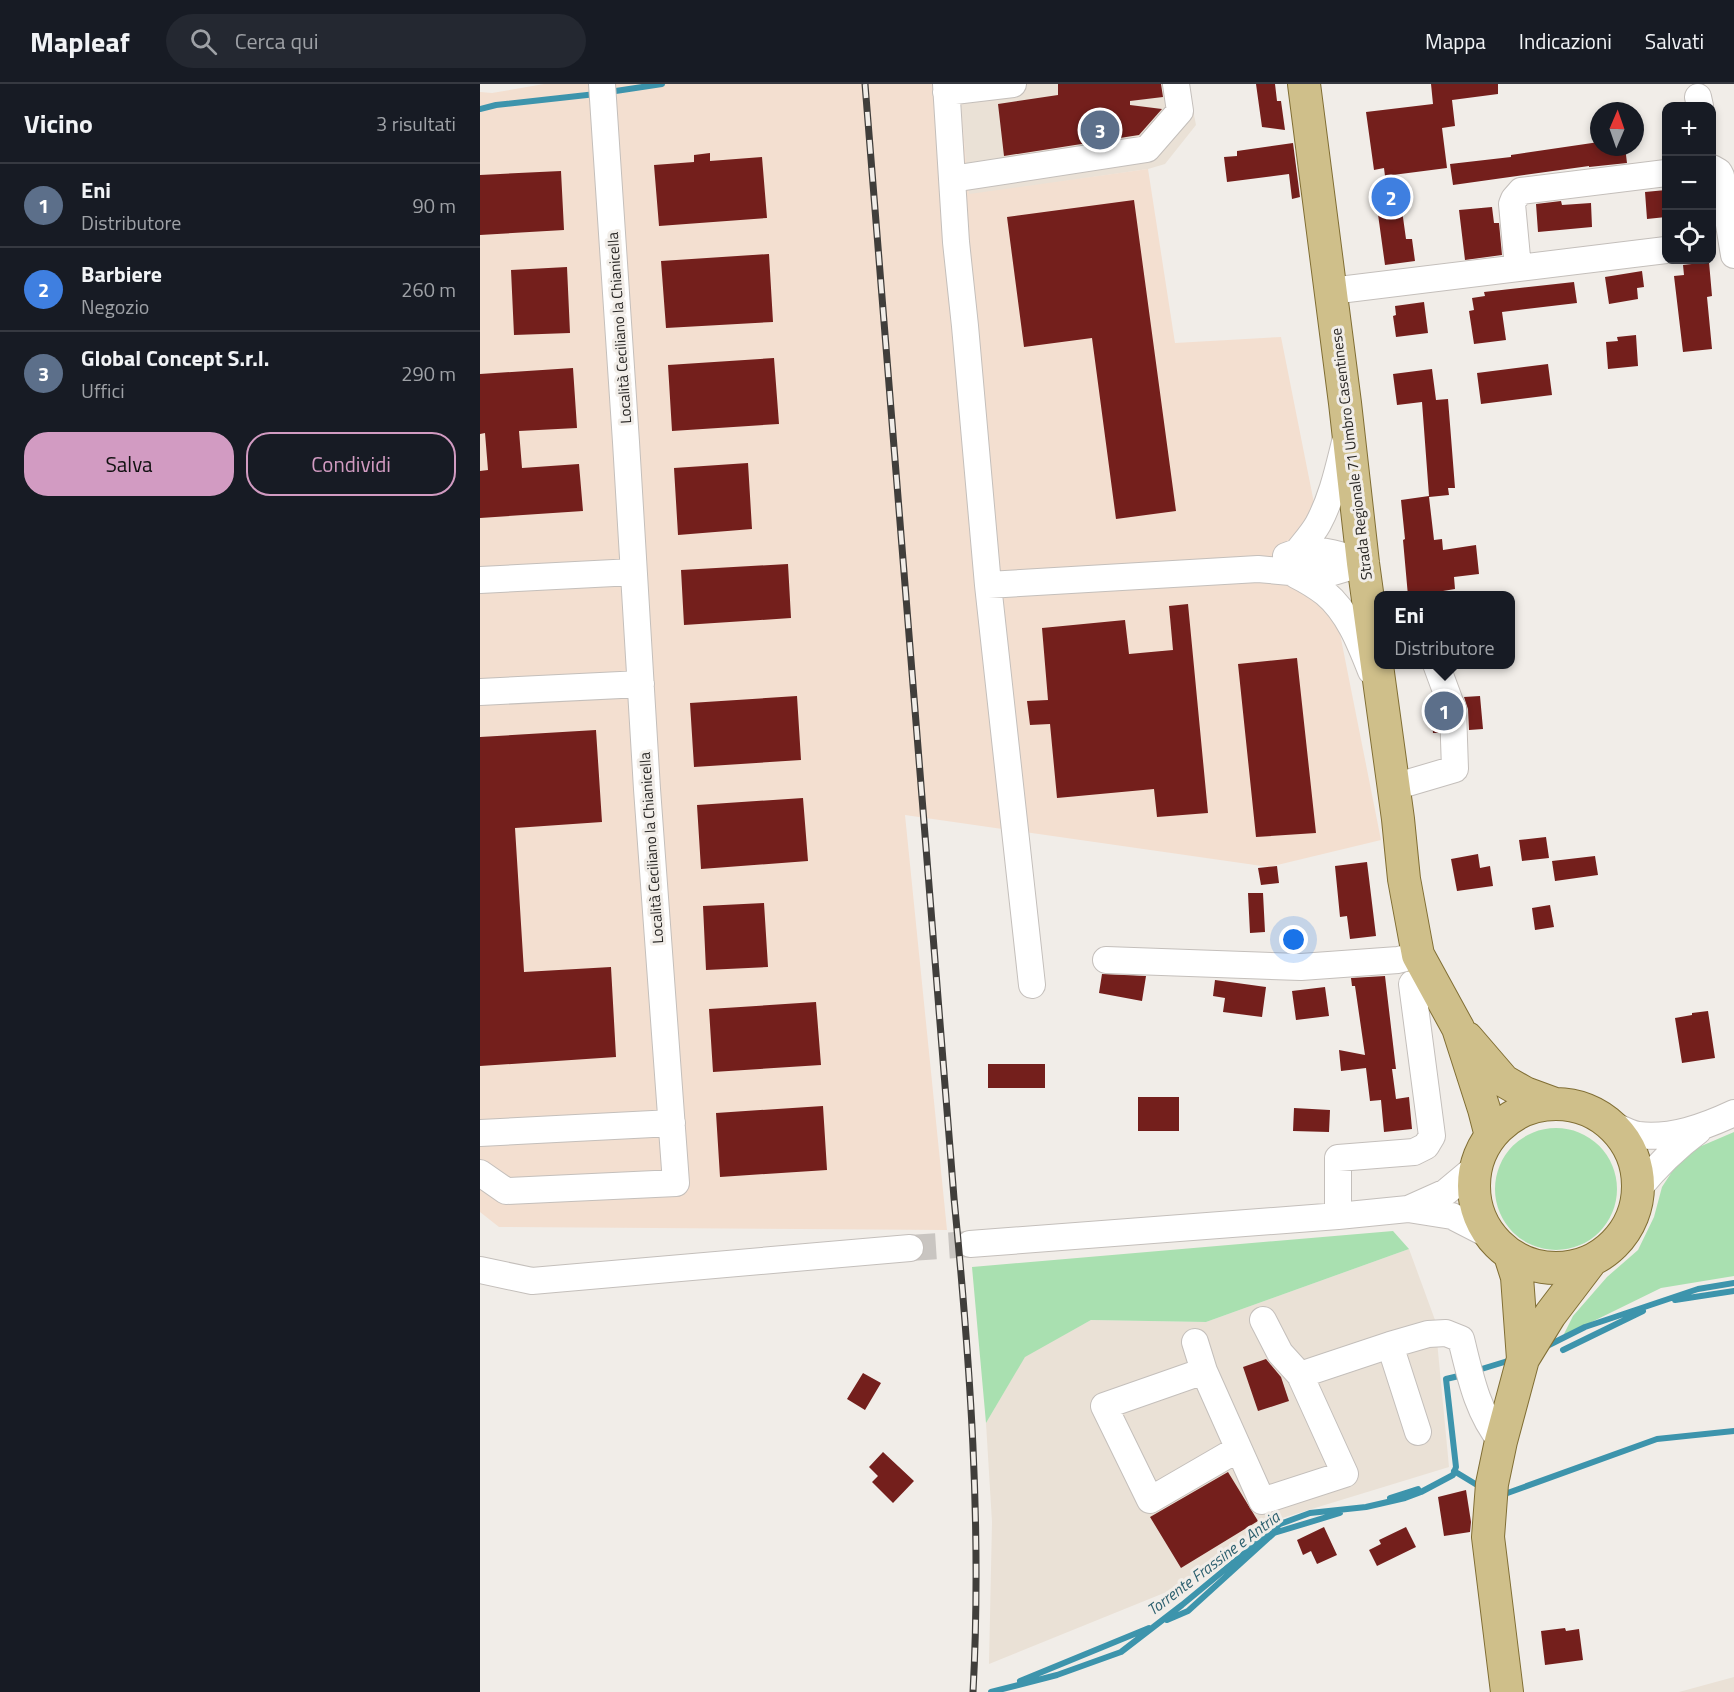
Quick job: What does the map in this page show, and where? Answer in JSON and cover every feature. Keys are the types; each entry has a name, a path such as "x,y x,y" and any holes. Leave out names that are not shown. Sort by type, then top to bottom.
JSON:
{"main road":[{"name":"Strada Regionale 71 Umbro Casentinese","path":"1304,84 1363,563 1374,634"},
{"name":"Strada Regionale 71 Umbro Casentinese","path":"1379,669 1415,969 1458,1028 1504,1080 1525,1094 1555,1104"},
{"name":"Strada Regionale 71 Umbro Casentinese","path":"1458,1028 1481,1097 1491,1136"},
{"path":"1499,1245 1535,1266 1564,1268 1591,1261 1610,1249 1625,1232 1635,1212 1638,1189 1635,1164 1624,1141 1607,1122 1582,1109 1555,1104 1530,1108 1508,1119 1491,1136 1476,1167 1474,1191 1478,1214 1517,1277 1523,1359"},
{"path":"1507,1692 1488,1537 1492,1484 1523,1359 1550,1315 1591,1261"}],"street":[{"name":"Località Ceciliano la Chianicella","path":"480,1173 506,1191 676,1184 640,684 602,84"},
{"path":"1013,84 946,88 956,242 988,585 1032,985"},
{"path":"952,179 1147,149 1179,111 1176,84"},
{"path":"1716,170 1721,176 1728,246"},
{"path":"1518,268 1512,204 1521,191 1662,173"},
{"path":"1331,291 1662,250"},
{"path":"1296,562 1332,492 1347,432"},
{"path":"988,585 1258,569 1296,562 1323,575 1363,563"},
{"path":"1296,562 1316,586 1337,605 1362,646 1382,698"},
{"path":"480,580 633,572"},
{"path":"1394,788 1455,769 1452,710 1438,669"},
{"path":"480,692 640,684"},
{"path":"1106,960 1300,967 1398,960 1415,969 1432,1136 1426,1146 1413,1152 1338,1158 1338,1216"},
{"path":"1420,1032 1458,1028"},
{"path":"1638,1189 1681,1143 1703,1128 1734,1113"},
{"path":"1607,1122 1636,1135 1670,1134 1703,1128"},
{"path":"480,1133 672,1123"},
{"path":"1408,1209 1446,1192 1476,1167"},
{"path":"970,1244 1408,1209 1452,1216 1499,1245"},
{"path":"480,1270 532,1281 910,1248"},
{"path":"1195,1342 1204,1371 1262,1502 1345,1474 1300,1375 1280,1353 1263,1320"},
{"path":"1300,1375 1428,1334 1446,1333 1461,1339 1474,1393 1490,1429 1501,1442"},
{"path":"1390,1345 1418,1432"},
{"path":"1204,1371 1104,1406 1150,1500 1238,1449"}],"shaded area":[{"path":"544,84 959,84 969,194 1148,169 1175,343 1281,337 1381,840 1269,867 905,815 947,1230 499,1227 480,1212 480,92 492,93"},
{"path":"959,84 1188,84 1196,125 1165,164 1148,169 969,195"},
{"path":"1409,1249 1435,1320 1449,1467 1269,1522 1169,1591 989,1664 992,1522 986,1423 1025,1356 1091,1320 1206,1322"},
{"path":"1734,1677 1734,1692 1679,1692"}],"green space":[{"path":"1556,1128 1579,1133 1599,1146 1612,1166 1617,1189 1612,1212 1599,1232 1579,1245 1556,1250 1533,1245 1513,1232 1500,1212 1495,1189 1500,1166 1513,1146 1533,1133"},
{"path":"1734,1132 1734,1276 1661,1288 1563,1336 1573,1316 1607,1277 1638,1250 1654,1217 1662,1187 1677,1164 1699,1147"},
{"path":"1393,1231 1409,1249 1206,1322 1091,1320 1025,1357 986,1423 972,1267"}],"building":[{"path":"1058,84 1161,84 1163,97 1130,101 1130,105 1162,109 1139,135 1004,156 998,104 1058,95"},
{"path":"1256,84 1275,84 1277,101 1281,101 1285,130 1262,127"},
{"path":"1431,84 1498,84 1498,94 1452,100 1455,126 1442,128 1447,168 1385,176 1384,168 1374,170 1366,112 1433,104"},
{"path":"1293,143 1300,197 1292,199 1289,174 1227,182 1224,157 1237,156 1237,151"},
{"path":"1590,143 1590,156 1626,156 1627,163 1453,185 1450,164 1511,157 1511,155"},
{"path":"710,153 710,161 762,157 767,218 659,226 654,165 694,162 694,155"},
{"path":"561,171 564,230 480,235 480,175"},
{"path":"1662,190 1662,217 1647,219 1645,192"},
{"path":"1134,200 1176,511 1116,519 1092,338 1024,347 1007,217"},
{"path":"1561,201 1562,205 1591,203 1592,227 1538,232 1536,204"},
{"path":"1401,203 1406,239 1412,239 1415,261 1385,265 1377,207"},
{"path":"1492,207 1494,223 1499,223 1502,255 1465,260 1459,210"},
{"path":"769,254 773,322 666,328 661,261"},
{"path":"1709,264 1712,296 1707,297 1712,349 1683,352 1674,276 1684,275 1683,265"},
{"path":"567,267 570,333 514,335 511,270"},
{"path":"1642,271 1644,287 1637,288 1638,299 1609,304 1605,277"},
{"path":"1574,282 1577,303 1502,312 1506,340 1474,344 1469,311 1474,310 1472,298 1485,296 1484,292"},
{"path":"1424,302 1428,333 1396,337 1393,316 1396,315 1395,306"},
{"path":"1636,335 1638,366 1608,369 1606,342 1618,341 1617,337"},
{"path":"774,358 779,424 672,431 668,365"},
{"path":"1548,364 1552,395 1481,404 1477,373"},
{"path":"573,368 577,428 519,431 522,468 579,464 583,511 480,518 480,471 488,470 485,433 480,434 480,374"},
{"path":"1432,369 1436,400 1448,399 1455,488 1448,488 1449,495 1429,497 1434,540 1442,539 1443,550 1476,545 1479,574 1454,577 1455,589 1408,591 1401,500 1429,496 1422,402 1397,405 1393,374"},
{"path":"748,463 752,529 678,535 674,468"},
{"path":"788,564 791,618 684,625 681,570"},
{"path":"1188,604 1208,813 1157,817 1154,789 1057,798 1050,724 1030,725 1027,701 1048,700 1042,628 1125,620 1129,654 1173,650 1169,606"},
{"path":"1297,658 1316,833 1256,837 1238,664"},
{"path":"797,696 801,760 694,767 690,703"},
{"path":"1480,696 1483,729 1469,730 1468,709 1464,697"},
{"path":"1430,700 1433,700 1438,713 1439,733 1433,733"},
{"path":"596,730 602,822 515,828 524,972 611,967 616,1057 480,1066 480,737"},
{"path":"803,798 808,861 701,869 697,805"},
{"path":"1546,837 1549,858 1522,861 1519,840"},
{"path":"1478,854 1480,868 1490,866 1493,886 1457,891 1451,859"},
{"path":"1595,856 1598,875 1555,881 1552,861"},
{"path":"1367,862 1376,936 1350,939 1347,916 1340,917 1335,866"},
{"path":"1277,866 1279,883 1261,885 1258,868"},
{"path":"1248,893 1263,893 1265,932 1250,933"},
{"path":"764,903 768,967 706,970 703,906"},
{"path":"1550,905 1554,927 1535,930 1532,908"},
{"path":"1102,974 1146,976 1142,1001 1099,993"},
{"path":"1385,976 1396,1069 1392,1069 1396,1099 1409,1097 1412,1129 1384,1132 1381,1100 1370,1101 1366,1068 1341,1071 1339,1050 1365,1055 1355,986 1352,986 1351,978"},
{"path":"1215,980 1266,987 1262,1017 1223,1012 1225,998 1213,996"},
{"path":"1325,987 1329,1016 1296,1020 1292,991"},
{"path":"816,1002 821,1065 713,1072 709,1009"},
{"path":"1708,1011 1715,1058 1682,1063 1675,1018"},
{"path":"988,1064 1045,1064 1045,1088 988,1088"},
{"path":"1138,1097 1179,1097 1179,1131 1138,1131"},
{"path":"823,1106 827,1170 720,1177 716,1113"},
{"path":"1294,1108 1330,1110 1329,1132 1293,1131"},
{"path":"1266,1359 1281,1377 1289,1401 1258,1411 1243,1367"},
{"path":"863,1373 881,1383 865,1410 847,1399"},
{"path":"883,1452 914,1481 893,1503 872,1482 878,1476 869,1467"},
{"path":"1228,1472 1258,1521 1181,1568 1150,1517"},
{"path":"1466,1490 1471,1522 1470,1532 1444,1536 1438,1497"},
{"path":"1324,1527 1337,1555 1317,1564 1311,1551 1303,1555 1297,1540"},
{"path":"1406,1527 1416,1547 1377,1566 1369,1550 1381,1544 1379,1540"},
{"path":"1565,1628 1566,1631 1579,1629 1583,1660 1545,1665 1541,1631"}],"waterway":[{"path":"609,92 662,84"},
{"path":"480,109 496,105 596,94"},
{"name":"Torrente Frassine e Antria","path":"1543,1348 1585,1327 1698,1289 1734,1283"},
{"path":"1675,1300 1734,1291"},
{"path":"1563,1350 1643,1311"},
{"name":"Torrente Frassine e Antria","path":"1475,1371 1511,1360"},
{"name":"Torrente Frassine e Antria","path":"991,1692 1057,1675 1121,1652 1280,1524 1310,1513 1366,1507 1405,1498 1453,1475 1456,1467 1446,1379 1463,1375"},
{"path":"1502,1495 1657,1439 1734,1431"},
{"path":"1454,1471 1482,1488"},
{"path":"1390,1498 1418,1489"},
{"path":"1167,1620 1188,1611 1274,1533 1340,1513"},
{"path":"1020,1681 1149,1628"}],"tunnel":[{"path":"910,1248 970,1244"}],"railway":[{"path":"865,84 965,1321 975,1506 973,1692"}],"place":[{"name":"Global Concept S.r.l.","path":"1100,130"},
{"name":"Barbiere","path":"1391,197"},
{"name":"Eni","path":"1444,711"}]}
